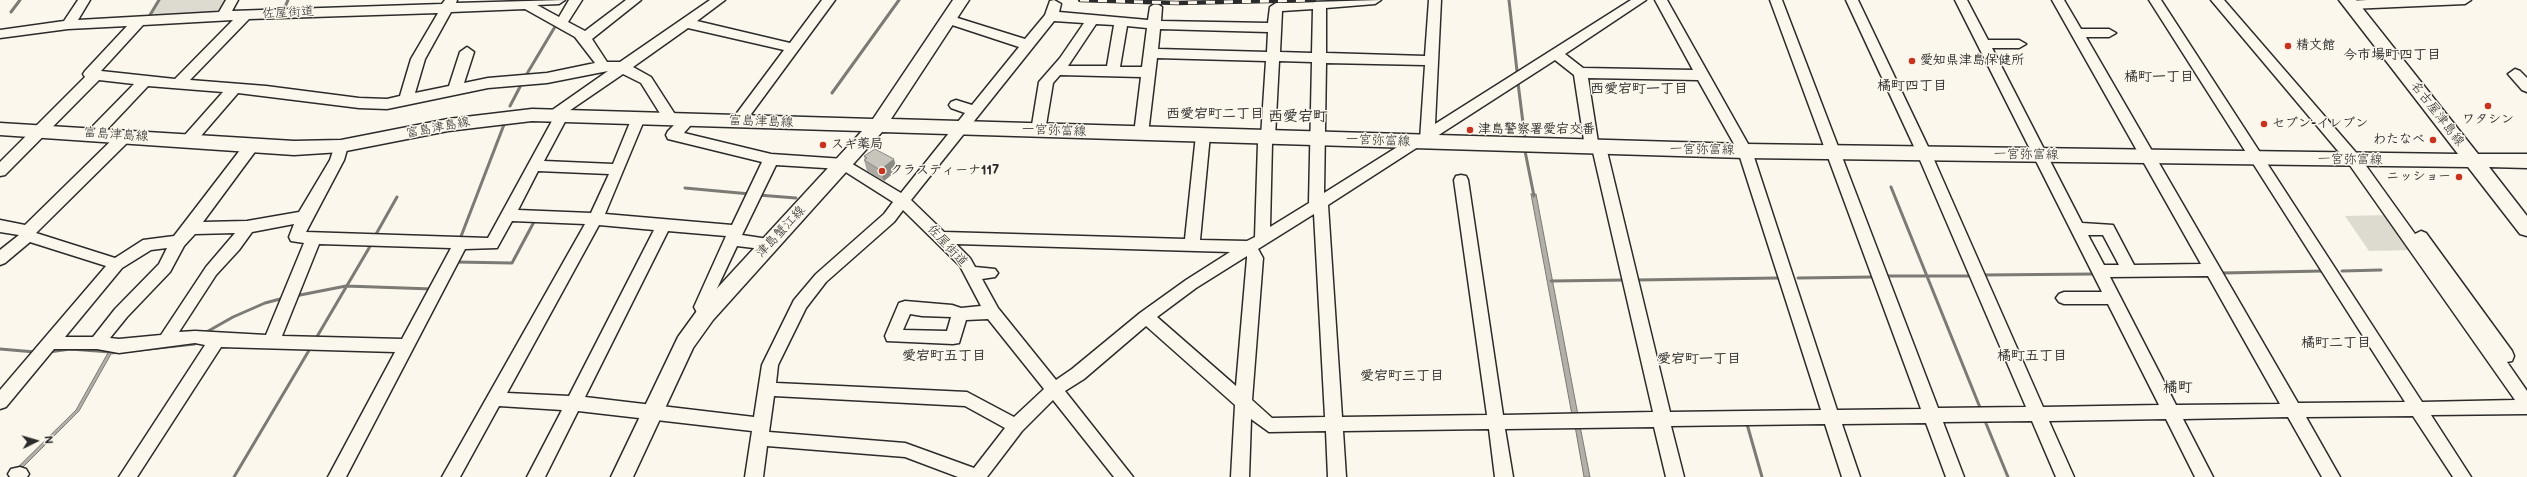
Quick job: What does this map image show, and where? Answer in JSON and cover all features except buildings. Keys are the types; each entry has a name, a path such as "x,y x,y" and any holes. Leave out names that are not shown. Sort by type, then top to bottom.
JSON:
{"main road":[{"name":"津島蟹江線","path":"622,477 686,343 706,314 878,126 961,0"},
{"name":"名古屋津島線","path":"2349,2 2527,229"},
{"name":"富島津島線","path":"0,129 189,140 294,148 341,146 484,119 557,116 878,126"},
{"name":"一宮弥富線","path":"878,126 1140,134 1423,140 1745,151 2148,158 2475,162 2527,161"}],"street":[{"path":"68,25 84,0"},
{"path":"223,16 232,0"},
{"path":"527,5 535,1 559,0"},
{"path":"561,23 576,0"},
{"path":"584,38 635,0"},
{"path":"341,146 337,160 304,217 296,238 492,244 534,166 557,116 622,67 719,0"},
{"path":"738,121 828,2 813,0"},
{"path":"1240,477 1245,402 1244,384 1256,243 1266,142 1268,137 1276,7 1375,0"},
{"path":"1423,140 1431,61 1434,0"},
{"path":"495,399 573,404 653,413 760,432 905,450 978,477 1016,426 1054,389 1078,374 1146,317 1256,243 1423,140 1640,0"},
{"path":"1661,0 1745,151 1851,477"},
{"path":"1776,0 1831,152 1954,477"},
{"path":"1852,0 1924,153 2065,477"},
{"path":"1961,0 2204,477"},
{"path":"2058,0 2332,477"},
{"path":"2155,0 2462,477"},
{"path":"2217,0 2359,160 2527,404"},
{"path":"2226,0 2359,160 2527,386"},
{"path":"2349,2 2465,0"},
{"path":"406,100 418,59 449,3"},
{"name":"佐屋街道","path":"0,34 68,25 246,15 340,5 449,3 527,5 561,23 584,38 591,46 603,66"},
{"path":"1320,4 1318,138 1319,204 1337,477"},
{"path":"1140,134 1156,7"},
{"path":"754,477 770,365 800,304 821,278 888,218 903,202 1028,44 1053,10 1093,19 1154,24 1274,28"},
{"path":"179,83 246,15"},
{"path":"948,19 1028,44"},
{"path":"1038,131 1046,82 1093,19"},
{"path":"139,21 90,74 145,81 235,88 359,104 387,104 488,83 547,78 603,66 622,67 646,80 680,120"},
{"path":"1112,72 1121,21"},
{"path":"686,23 793,48"},
{"path":"2077,33 2109,33"},
{"path":"1984,44 2019,44"},
{"path":"455,90 467,52"},
{"path":"1151,53 1431,61"},
{"path":"1556,54 1580,73 1703,75"},
{"path":"1056,70 1148,72"},
{"path":"575,101 578,72"},
{"path":"1580,73 1596,147 1675,477"},
{"path":"2527,73 2515,74 2527,87"},
{"path":"0,171 96,75"},
{"path":"94,134 145,81"},
{"path":"189,140 235,88"},
{"path":"956,105 975,111"},
{"path":"451,477 594,219 618,169 638,118"},
{"name":"佐屋街道","path":"680,120 673,135 772,159 844,164 903,202 965,262 992,312 1124,477"},
{"path":"1192,245 1203,135"},
{"path":"0,259 125,136"},
{"path":"97,343 121,312 165,268 178,242 191,228 252,145"},
{"path":"706,314 702,307 734,235 772,159"},
{"path":"534,166 618,169"},
{"path":"1461,180 1504,477"},
{"path":"508,215 594,219 664,225 734,235 770,244"},
{"path":"191,228 247,227 304,217"},
{"path":"536,477 664,225"},
{"path":"0,226 28,233 117,264"},
{"path":"165,341 211,271 234,246 247,227"},
{"path":"2079,229 2108,229 2129,270"},
{"path":"941,238 1192,245 1256,243"},
{"path":"272,341 313,239"},
{"path":"0,402 117,264 148,244 178,242"},
{"path":"337,477 460,243"},
{"path":"2100,271 2212,270"},
{"path":"970,273 990,273"},
{"path":"2064,298 2113,298"},
{"path":"960,314 992,312"},
{"path":"1146,317 1245,402 1269,425 2527,407"},
{"path":"51,343 97,343 118,350 165,341 205,338 407,346"},
{"path":"128,477 205,338"},
{"path":"766,389 967,399 1016,426"}],"shaded area":[{"path":"160,0 228,0 222,11 151,15"},
{"path":"1531,194 1536,194 1578,415 1572,415"},
{"path":"2389,215 2414,250 2369,251 2345,216"},
{"path":"203,335 195,345 111,354 79,411 13,477 8,477 76,410 109,351"},
{"path":"1575,426 1580,426 1590,477 1584,477"}],"waterway":[{"path":"11,12 20,0"},
{"path":"150,15 159,0"},
{"path":"285,7 288,0"},
{"path":"832,93 899,0"},
{"path":"1509,0 1517,71"},
{"path":"525,77 556,25"},
{"path":"510,106 522,83"},
{"path":"1518,83 1525,139"},
{"path":"460,239 505,122"},
{"path":"1525,151 1534,196"},
{"path":"1891,187 1927,276"},
{"path":"685,188 750,194"},
{"path":"758,195 796,198"},
{"path":"375,236 397,197"},
{"path":"455,262 512,263 535,220"},
{"path":"347,286 372,243"},
{"path":"2342,271 2381,270"},
{"path":"2222,273 2324,271"},
{"path":"1983,275 2095,274"},
{"path":"1885,276 1927,276"},
{"path":"1927,276 1972,276"},
{"path":"1927,276 1981,410"},
{"path":"1798,278 1874,277"},
{"path":"1635,280 1779,278"},
{"path":"1551,281 1625,280"},
{"path":"295,296 347,286"},
{"path":"315,340 347,286"},
{"path":"347,286 432,289"},
{"path":"203,334 233,317 265,303 284,298"},
{"path":"234,477 311,347"},
{"path":"0,349 35,352"},
{"path":"49,352 70,349 110,352"},
{"path":"1985,421 2008,477"},
{"path":"1747,424 1762,477"}],"railway":[{"path":"1080,0 1177,3 1314,0"}],"place":[{"name":"精文館","path":"2288,46"},
{"name":"愛知県津島保健所","path":"1912,61"},
{"name":"ワタシン","path":"2488,106"},
{"name":"セブン-イレブン","path":"2264,124"},
{"name":"津島警察署愛宕交番","path":"1470,130"},
{"name":"わたなべ","path":"2433,140"},
{"name":"スギ薬局","path":"823,145"},
{"name":"クラスティーナ117","path":"882,171"},
{"name":"ニッショー","path":"2459,177"}],"district":[{"name":"今市場町四丁目","path":"2392,55"},
{"name":"橘町一丁目","path":"2159,77"},
{"name":"橘町四丁目","path":"1912,86"},
{"name":"西愛宕町一丁目","path":"1639,89"},
{"name":"西愛宕町二丁目","path":"1215,114"},
{"name":"西愛宕町","path":"1298,117"},
{"name":"橘町二丁目","path":"2336,343"},
{"name":"愛宕町五丁目","path":"944,356"},
{"name":"橘町五丁目","path":"2032,356"},
{"name":"愛宕町一丁目","path":"1699,359"},
{"name":"愛宕町三丁目","path":"1402,376"},
{"name":"橘町","path":"2178,388"}]}
